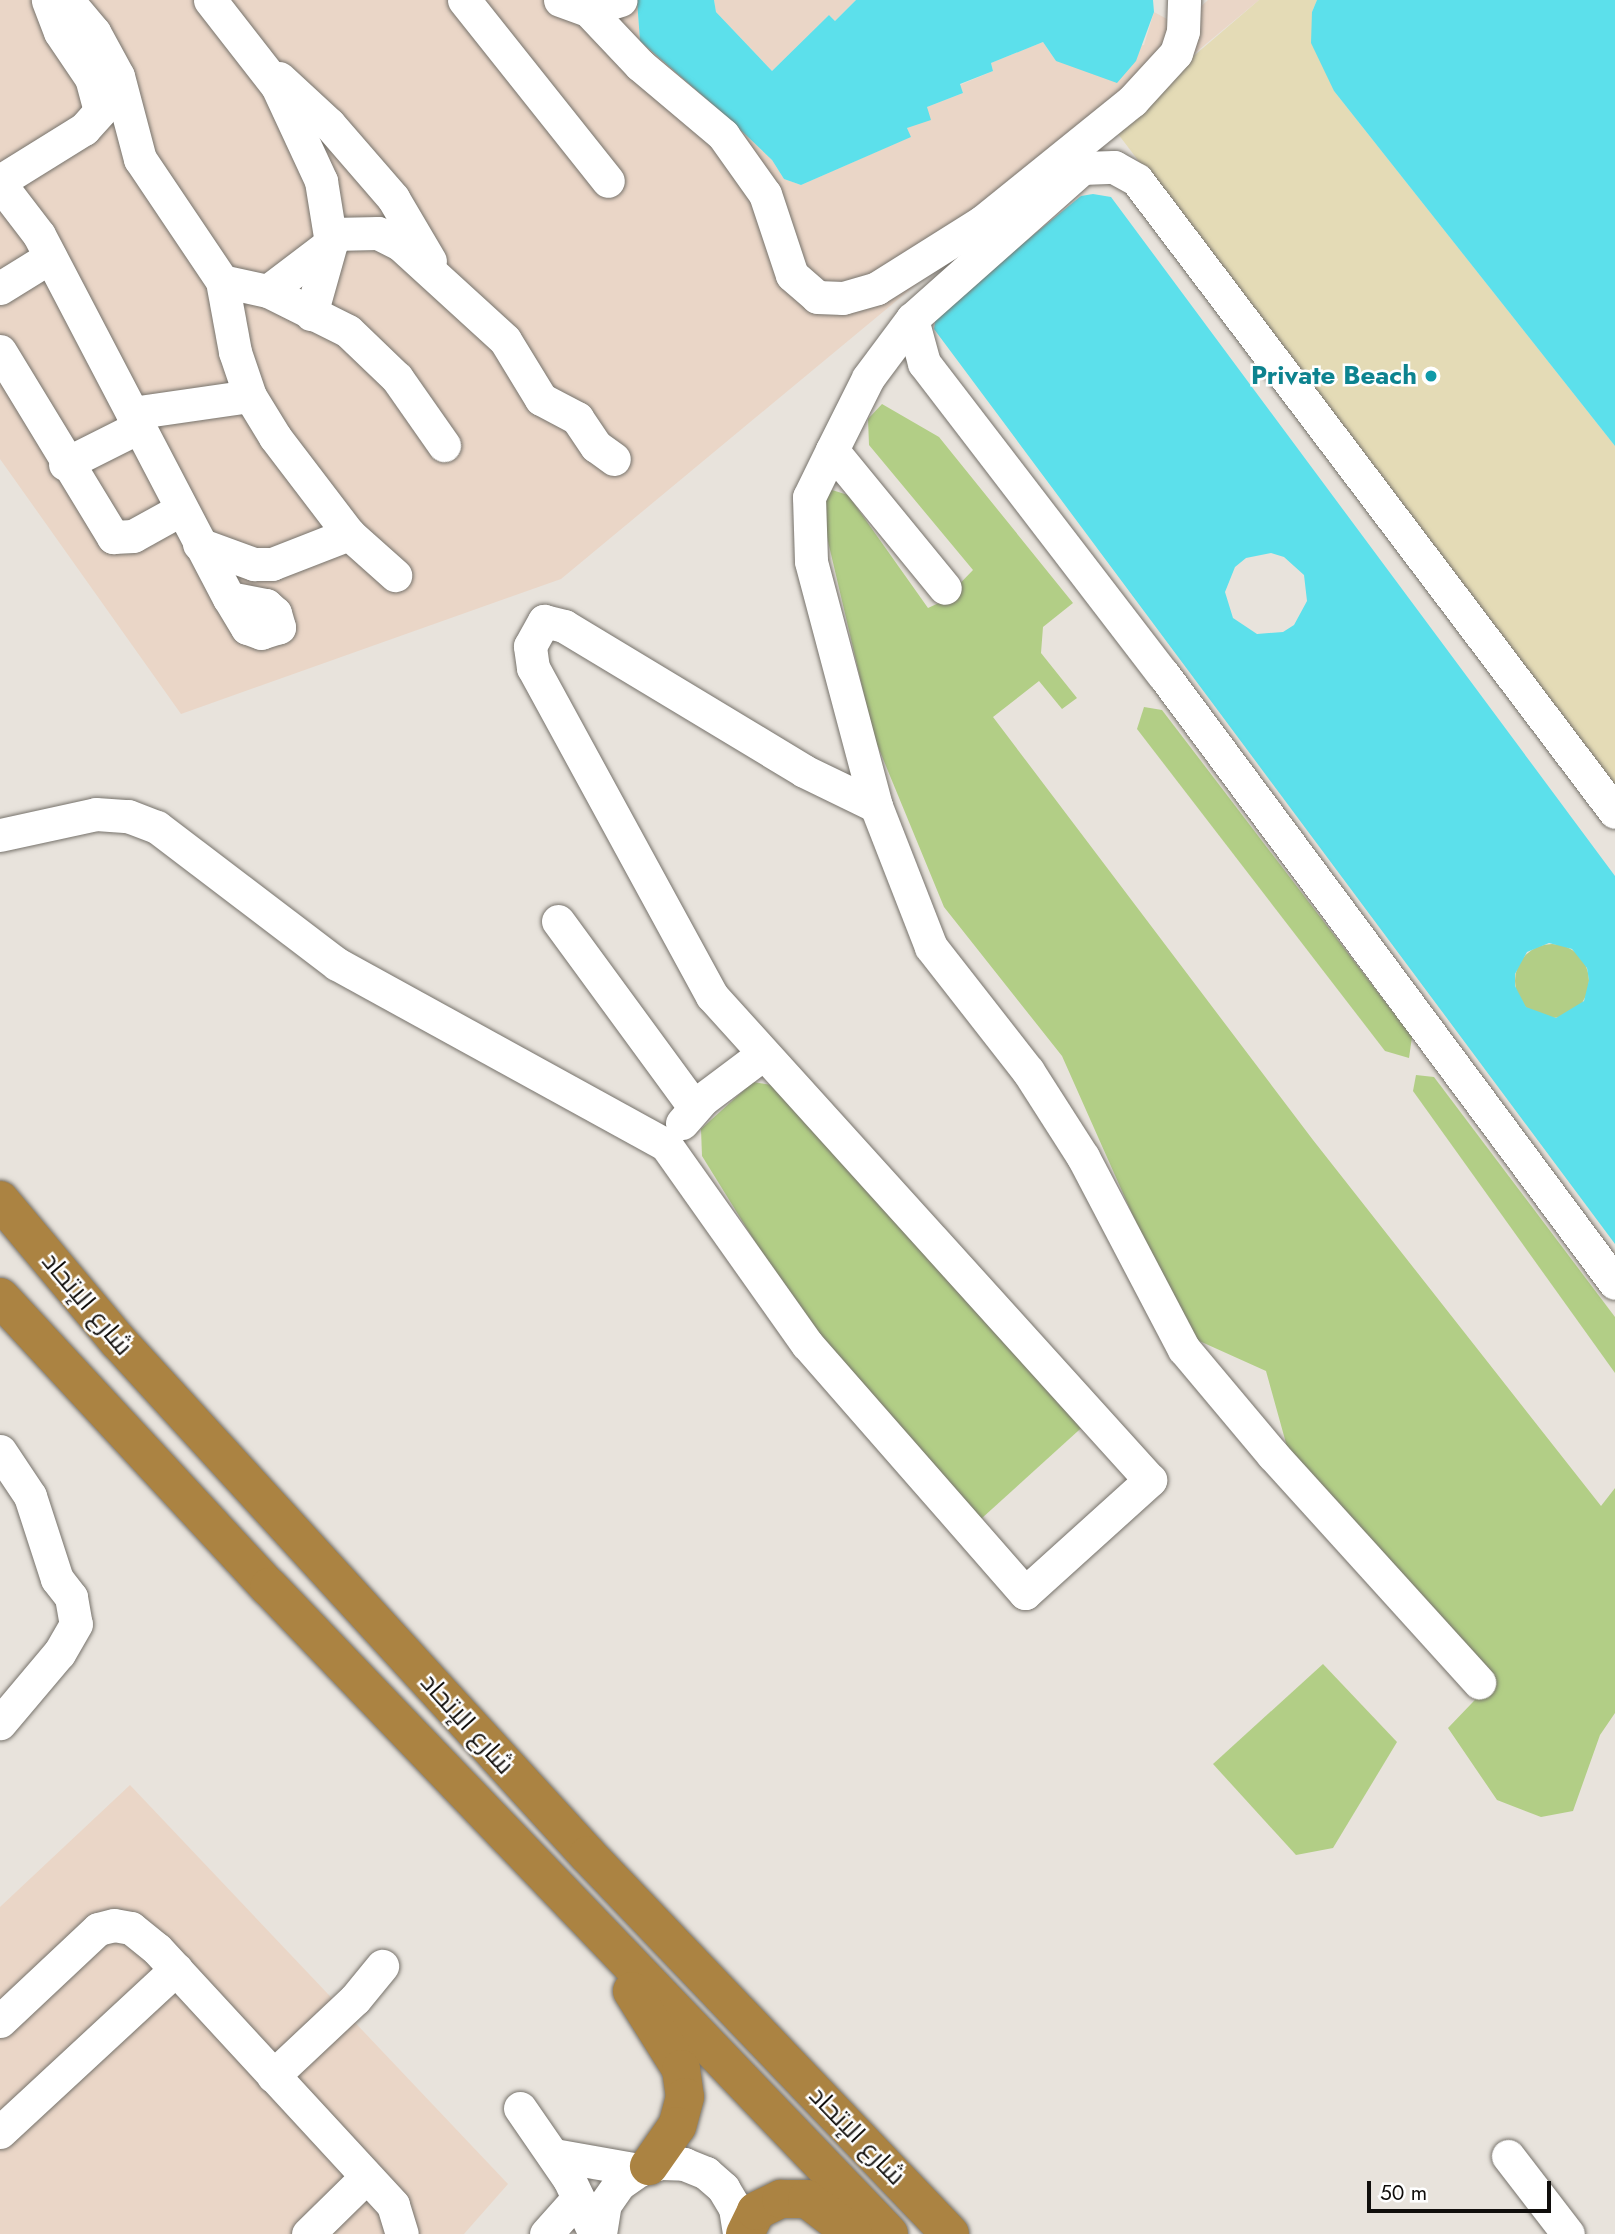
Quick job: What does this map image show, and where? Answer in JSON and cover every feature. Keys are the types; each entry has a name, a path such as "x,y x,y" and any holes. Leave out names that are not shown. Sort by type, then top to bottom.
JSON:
{"highway":[{"name":"شارع الإتحاد","path":"0,1200 118,1342 588,1855 950,2234"},
{"name":"شارع الإتحاد","path":"0,1297 269,1587 889,2234"},
{"path":"560,1889 681,2068 685,2097 677,2126 644,2168"},
{"path":"745,2234 756,2211 781,2199 807,2199 853,2234"}],"street":[{"path":"48,0 60,32 91,78 100,111 84,130 0,183 27,215 136,420 180,510 229,598"},
{"path":"67,0 94,32 118,76 140,159 222,281 235,352 250,396 275,437 349,534 395,575"},
{"path":"210,0 277,86 321,181 331,238 311,314"},
{"path":"464,0 608,181"},
{"path":"576,4 620,0"},
{"path":"576,4 743,157 765,194 782,254 804,289 817,296 843,298 877,288 982,222 1132,101 1176,53 1183,31 1184,0"},
{"path":"257,58 329,124 393,198 435,273"},
{"path":"1479,1682 1273,1455 1184,1349 1083,1157 1028,1071 930,947 876,806 811,561 809,497 868,378 912,319 1082,168 1114,167 1137,180 1615,812"},
{"path":"268,291 331,238 387,237 435,273 505,340 541,398 578,418 596,446 614,459"},
{"path":"0,288 50,257"},
{"path":"222,281 268,291 367,347 397,379 444,445"},
{"path":"912,319 924,363 1163,674 1615,1283"},
{"path":"0,351 65,464 113,537 133,536 180,510"},
{"path":"65,464 136,420 250,396"},
{"path":"832,450 945,588"},
{"path":"200,544 254,564 272,564 349,534"},
{"path":"0,835 96,814 128,816 157,827 337,964 666,1145 807,1345 1025,1593 1150,1480 712,996 533,668 530,646 534,631 544,621 587,638 804,771 876,806"},
{"path":"558,921 694,1107"},
{"path":"666,1145 694,1107 763,1054"},
{"path":"0,1451 30,1496 57,1579 71,1597 76,1624 59,1653 0,1723"},
{"path":"0,2021 98,1929 131,1928 176,1969 393,2205 402,2234"},
{"path":"265,2067 342,1981 375,1958"},
{"path":"3,2123 176,1969"},
{"path":"520,2108 554,2155 597,2234"},
{"path":"554,2155 644,2168 684,2164 705,2173 723,2188 735,2208 739,2234"},
{"path":"1508,2156 1568,2234"},
{"path":"597,2234 605,2204 619,2184 644,2168"},
{"path":"307,2234 366,2178"},
{"path":"546,2234 578,2198"}],"shaded area":[{"path":"0,0 637,0 640,41 772,160 784,179 801,185 910,137 907,128 927,107 963,93 960,85 993,71 991,63 1043,42 1056,61 1144,45 1154,12 1180,26 1208,0 1259,0 561,579 181,714 0,459"},
{"path":"714,0 856,0 835,21 829,15 772,71 716,12"},
{"path":"130,1785 508,2184 464,2234 0,2234 0,1907"}],"green space":[{"path":"882,404 939,437 1073,603 1043,627 1041,653 1077,698 1062,709 1039,681 993,717 1313,1140 1601,1506 1615,1488 1615,1713 1600,1735 1573,1811 1541,1817 1497,1800 1448,1728 1494,1680 1289,1454 1266,1371 1186,1335 1062,1056 944,907 874,737 819,503 832,490 848,495 928,608 943,601 973,570 869,445 868,419"},
{"path":"1144,707 1162,710 1412,1037 1409,1058 1385,1051 1137,729"},
{"path":"1545,944 1559,944 1573,950 1583,960 1589,981 1583,1002 1573,1012 1559,1018 1545,1018 1531,1012 1521,1002 1515,988 1515,974 1521,960 1531,950"},
{"path":"1416,1075 1434,1077 1615,1317 1615,1373 1413,1091"},
{"path":"753,1082 792,1088 1089,1421 971,1528 804,1321 702,1156 701,1129"},
{"path":"1323,1664 1397,1742 1333,1848 1296,1855 1213,1764"}],"sand":[{"name":"Private Beach","path":"1259,0 1317,0 1312,12 1334,91 1615,446 1615,788 1112,126"}],"water":[{"path":"637,0 714,0 716,12 772,71 829,15 835,21 856,0 1153,0 1154,12 1136,61 1117,83 1056,61 1043,42 991,63 993,71 960,84 963,93 927,107 931,120 907,128 911,137 801,185 784,179 772,160 640,41"},
{"path":"1317,0 1615,0 1615,446 1334,91 1311,43 1312,12"},
{"path":"1093,194 1111,197 1615,876 1615,1244 934,329 936,315 1081,196","holes":["1271,553 1284,557 1304,575 1307,601 1294,625 1283,632 1257,634 1233,618 1225,592 1235,567 1246,558","1549,943 1572,949 1587,968 1589,980 1584,1001 1556,1018 1526,1007 1515,986 1515,974 1527,952"]}],"place":[{"name":"Private Beach","path":"1431,376"}]}
